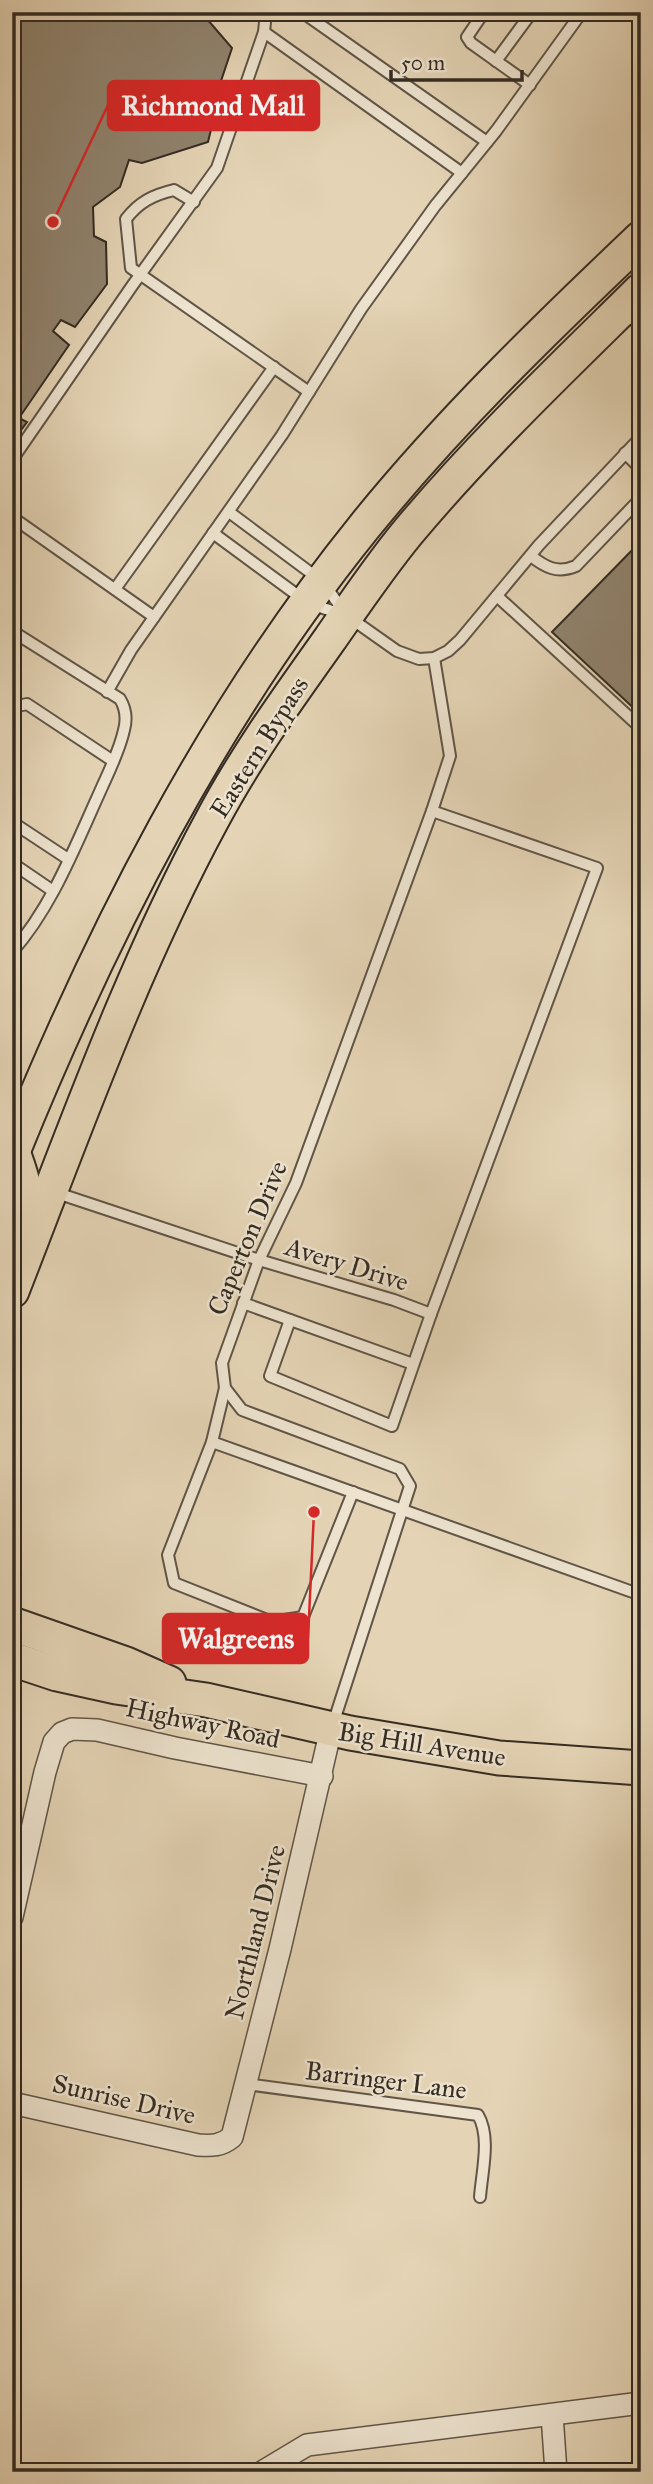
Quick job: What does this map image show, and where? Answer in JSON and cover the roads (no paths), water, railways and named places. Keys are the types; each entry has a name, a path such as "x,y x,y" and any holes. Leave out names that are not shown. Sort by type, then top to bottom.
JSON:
{"main road":[{"name":"Eastern Bypass","path":"13,1152 95,962 182,796 230,715 364,527 454,425 548,327 641,238"},
{"path":"634,308 616,295 624,276 641,261"},
{"name":"Eastern Bypass","path":"12,1291 108,1042 167,907 212,819 262,734 406,534 568,359 634,308"},
{"path":"12,1272 26,1217 27,1198 25,1183 13,1152"},
{"name":"Big Hill Avenue","path":"12,1624 126,1664 206,1700"},
{"name":"Big Hill Avenue","path":"12,1660 57,1674 116,1687 206,1700 331,1729 499,1758 641,1768"}],"street":[{"name":"Highway Road","path":"12,1917 49,1755 54,1742 62,1733 72,1729 97,1730 222,1758 322,1776"},
{"name":"Northland Drive","path":"224,2144 232,2137 236,2126 322,1776 331,1729"},
{"name":"Sunrise Drive","path":"12,2103 183,2142 211,2146 224,2144"},
{"path":"262,2472 307,2445 641,2403"},
{"path":"552,2415 556,2472"}],"lane":[{"path":"12,460 217,168 264,32 266,12"},
{"path":"302,12 487,142"},
{"path":"484,12 467,37 471,43 530,85"},
{"path":"496,61 531,12"},
{"path":"107,692 131,650 229,512 361,309 582,12"},
{"path":"264,32 461,173"},
{"path":"194,202 174,190 156,194 136,206 127,219 131,268 309,392"},
{"path":"115,589 274,367"},
{"path":"229,512 316,592 346,615 397,651 419,659 434,658 448,651 460,640 572,508 641,437"},
{"path":"625,453 641,469"},
{"path":"531,556 548,569 568,569 576,566 641,498"},
{"path":"12,517 154,617"},
{"path":"213,533 316,592 346,615"},
{"path":"497,596 641,728"},
{"path":"12,952 38,918 53,891 113,761 124,732 126,713 120,699 14,637"},
{"name":"Caperton Drive","path":"353,1492 303,1618 272,1622 174,1583 168,1555 212,1442 225,1388 222,1363 259,1260 296,1183 450,756 434,658"},
{"path":"12,711 27,704 113,761"},
{"path":"290,1320 270,1376 392,1426 597,868 432,811"},
{"path":"12,822 68,859"},
{"path":"12,863 53,891"},
{"name":"Avery Drive","path":"51,1191 431,1314"},
{"path":"243,1303 413,1364"},
{"path":"225,1388 242,1410 400,1469 410,1486 331,1729"},
{"path":"212,1442 641,1595"},
{"name":"Barringer Lane","path":"246,2084 478,2115 484,2124 485,2140 480,2197"}],"place":[{"name":"Richmond Mall","path":"53,222"},
{"name":"Walgreens","path":"314,1512"}]}
